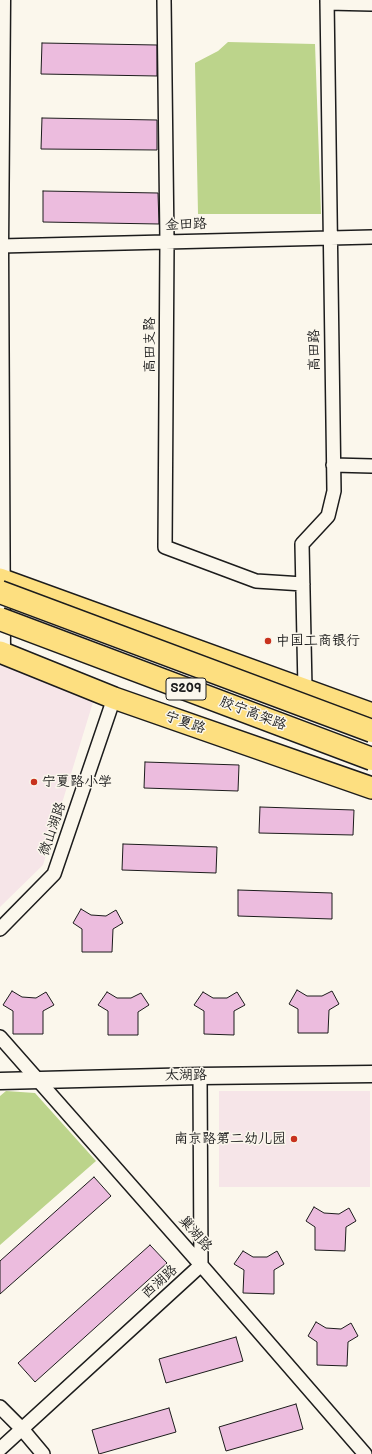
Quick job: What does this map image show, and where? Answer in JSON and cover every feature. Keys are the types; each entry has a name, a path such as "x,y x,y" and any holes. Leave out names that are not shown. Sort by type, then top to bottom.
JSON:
{"highway":[{"name":"胶宁高架路","path":"1,584 372,731"},
{"name":"胶宁高架路","path":"0,619 372,759"}],"main road":[{"path":"1,584 305,689 372,714"},
{"name":"宁夏路","path":"1,653 114,698 372,788"}],"street":[{"path":"1,653 0,246 2,0"},
{"name":"高田支路","path":"164,0 167,242 165,546 256,581 303,584"},
{"path":"327,2 372,4"},
{"name":"高田路","path":"305,689 302,544 328,516 334,491 327,2"},
{"name":"金田路","path":"0,246 372,237"},
{"path":"333,465 372,466"},
{"name":"微山湖路","path":"0,929 54,874 114,698"},
{"name":"巢湖路","path":"0,1037 201,1265 364,1454"},
{"name":"太湖路","path":"0,1080 372,1074"},
{"path":"200,1076 201,1265"},
{"name":"西湖路","path":"0,1449 201,1265"},
{"path":"0,1407 22,1429 43,1454"}],"shaded area":[{"name":"宁夏路小学","path":"0,665 94,699 43,865 0,907"},
{"name":"南京路第二幼儿园","path":"219,1091 370,1091 370,1187 219,1187"}],"green space":[{"path":"228,42 315,44 321,214 198,214 195,63 218,51"},
{"path":"6,1091 35,1093 96,1161 0,1245 0,1096"}],"building":[{"path":"42,43 157,45 157,76 41,74"},
{"path":"42,118 157,120 157,150 41,149"},
{"path":"43,191 158,193 159,224 43,222"},
{"path":"145,762 239,765 238,791 144,788"},
{"path":"260,807 354,810 353,835 259,833"},
{"path":"123,844 217,847 216,873 122,870"},
{"path":"238,890 332,893 332,919 238,916"},
{"path":"81,909 91,915 106,916 116,910 123,923 113,929 112,952 82,952 82,929 73,923"},
{"path":"297,990 307,996 322,996 332,991 339,1004 329,1010 328,1033 298,1033 298,1009 289,1004"},
{"path":"12,991 22,997 36,998 46,992 54,1005 43,1011 43,1034 13,1034 13,1011 3,1005"},
{"path":"107,992 117,998 131,998 141,993 149,1005 138,1012 138,1035 108,1035 108,1011 98,1005"},
{"path":"203,992 213,998 227,998 237,992 245,1005 234,1011 234,1035 204,1034 204,1011 194,1005"},
{"path":"94,1177 111,1196 0,1294 0,1261"},
{"path":"314,1207 324,1213 339,1214 349,1208 356,1221 346,1227 345,1251 315,1250 315,1227 306,1221"},
{"path":"150,1245 167,1263 35,1382 18,1363"},
{"path":"243,1251 253,1257 267,1257 277,1251 284,1264 274,1270 274,1294 243,1293 244,1270 234,1264"},
{"path":"316,1322 326,1328 341,1329 351,1323 358,1336 348,1342 347,1366 317,1365 317,1342 308,1336"},
{"path":"236,1337 243,1361 166,1383 159,1359"},
{"path":"296,1404 303,1429 226,1451 219,1427"},
{"path":"169,1408 176,1432 99,1454 92,1430"}],"place":[{"name":"中国工商银行","path":"268,641"},
{"name":"宁夏路小学","path":"34,782"},
{"name":"南京路第二幼儿园","path":"294,1139"}]}
